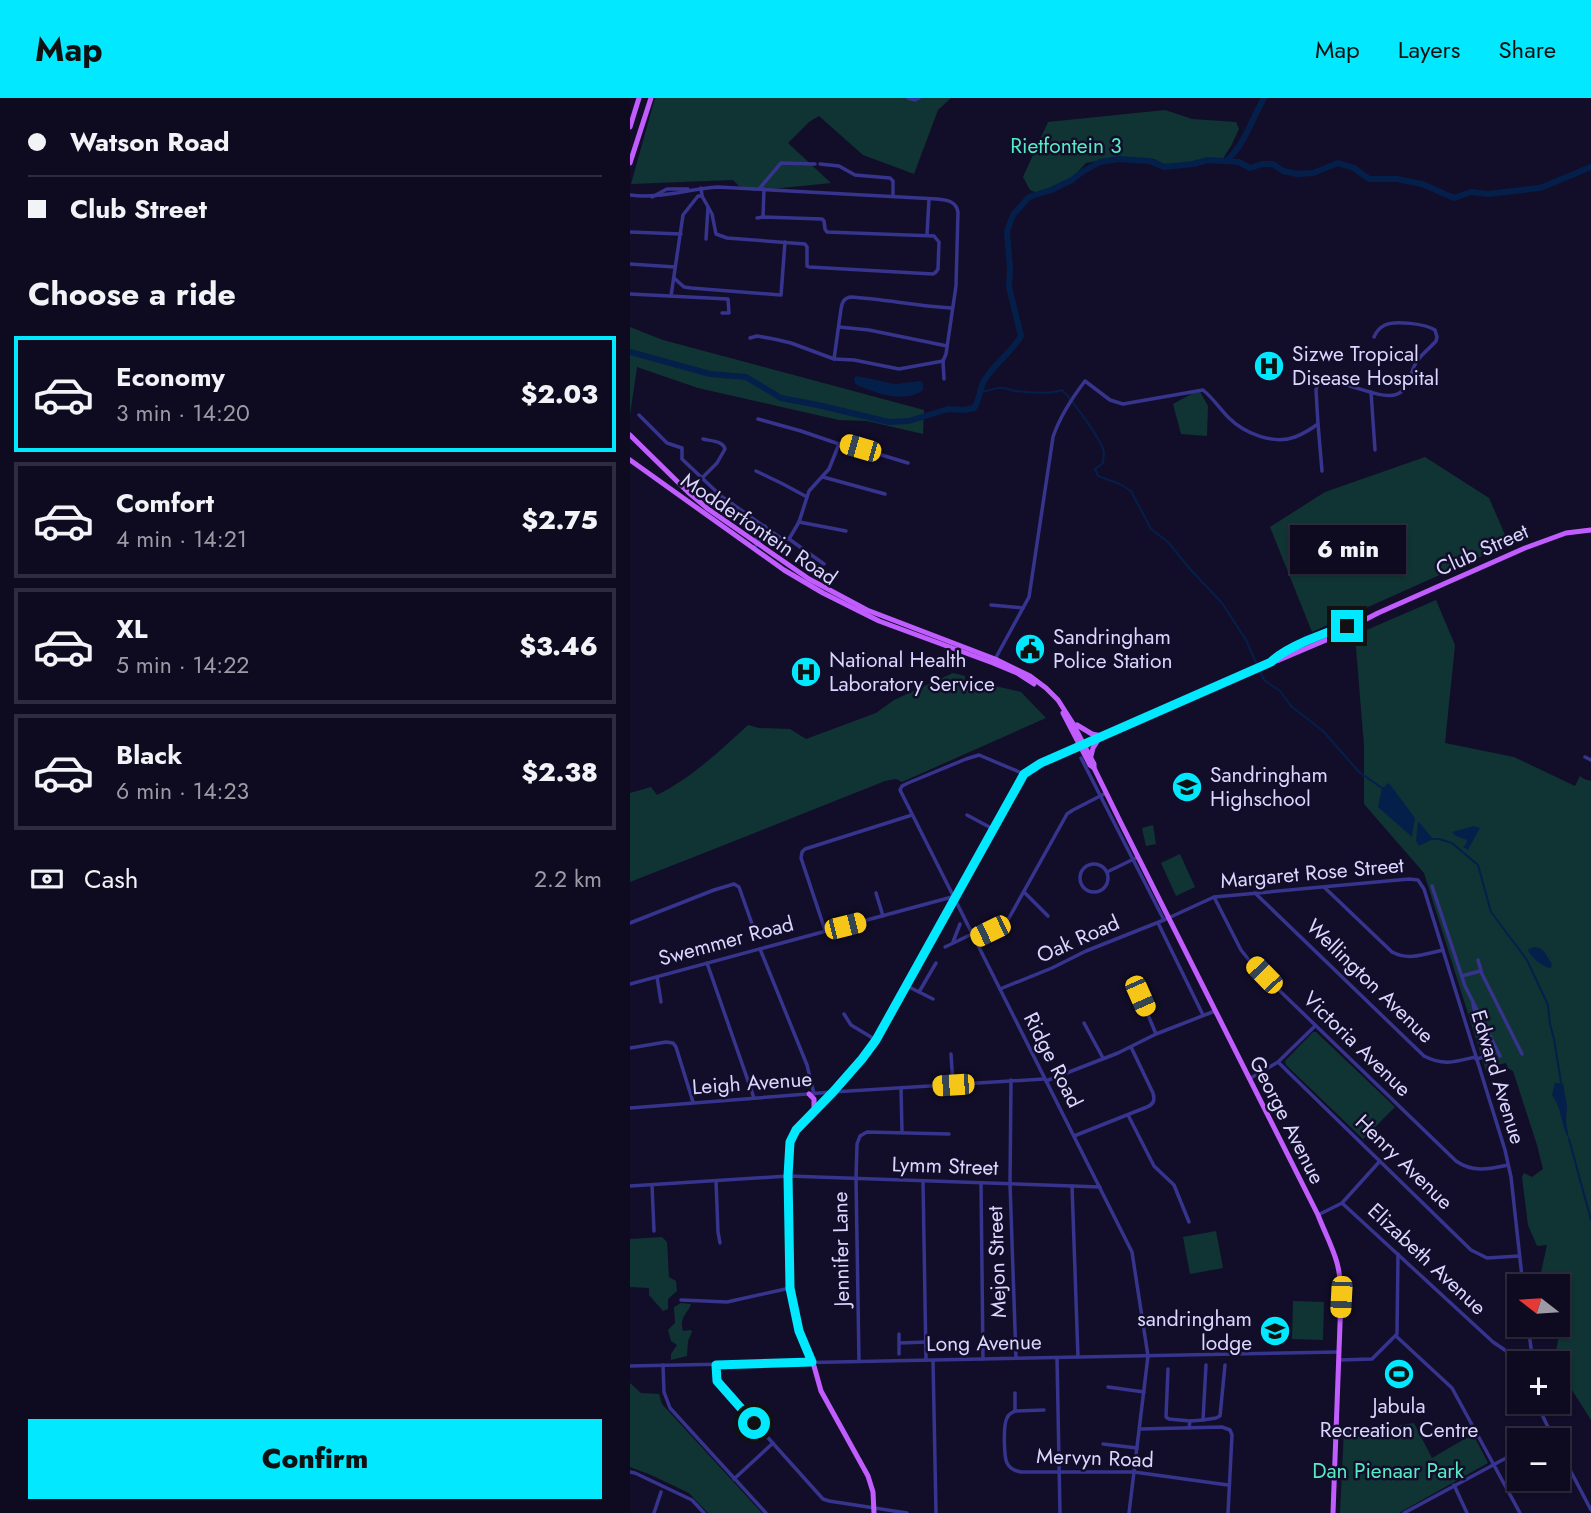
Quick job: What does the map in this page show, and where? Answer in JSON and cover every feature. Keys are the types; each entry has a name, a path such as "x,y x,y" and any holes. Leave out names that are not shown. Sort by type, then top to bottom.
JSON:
{"main road":[{"path":"630,127 639,98"},
{"path":"630,163 651,98"},
{"name":"Modderfontein Road","path":"630,435 688,492 755,545"},
{"name":"Modderfontein Road","path":"630,460 755,545 867,610 1019,670 1046,688 1058,700 1082,744"},
{"name":"Club Street","path":"1082,744 1271,662 1305,643 1343,627 1351,627 1551,537 1591,530"},
{"name":"Modderfontein Road","path":"994,661 1044,691 1064,714 1082,744"},
{"path":"1072,722 1085,731 1101,736 1091,757"},
{"path":"874,1511 873,1492 868,1475 821,1391 799,1331 790,1288 788,1176 791,1139 876,1040 1024,774 1082,744"},
{"name":"George Avenue","path":"1082,744 1094,764 1103,795 1215,1011 1335,1254 1340,1275 1333,1513"},
{"name":"George Avenue","path":"1082,744 1090,765 1094,768"},
{"path":"811,1094 814,1111"}],"street":[{"path":"908,98 919,98"},
{"path":"763,216 762,189 781,163 839,166 855,175 890,178 893,197"},
{"path":"699,188 700,196 712,214 715,233 724,237 806,245 809,267 933,274 938,269 939,242 935,237 827,232 822,219 757,218"},
{"path":"630,195 652,197 699,188 762,189 950,201 958,209 956,286 946,357 943,361 944,379"},
{"path":"671,296 684,212 700,196"},
{"path":"927,236 929,199"},
{"path":"706,239 708,205"},
{"path":"630,232 681,234"},
{"path":"674,278 684,287 781,295 785,242"},
{"path":"630,264 675,267"},
{"path":"630,294 728,299 729,313 722,313"},
{"path":"834,359 842,304 848,298 883,299 919,306 953,308"},
{"path":"1322,471 1316,390 1318,382 1331,380 1390,396 1399,393 1419,359 1437,337 1435,330 1429,327 1393,323 1382,326 1374,337"},
{"path":"839,327 869,330 947,346"},
{"path":"750,338 757,336 783,341 834,359 899,369 943,361"},
{"path":"994,661 1030,591 1055,430 1085,381 1110,400 1123,404 1203,390 1234,422 1267,438 1294,438 1318,424"},
{"path":"1371,392 1375,450"},
{"path":"639,415 667,443 682,448 682,459 720,496 824,564"},
{"path":"758,419 908,463"},
{"path":"701,480 717,463 725,449 721,443 703,439"},
{"path":"789,539 799,522 810,489 831,466 839,444"},
{"path":"756,471 807,498"},
{"path":"823,477 885,494"},
{"path":"799,522 846,531"},
{"path":"755,545 766,528"},
{"path":"991,605 1023,608"},
{"name":"Ridge Road","path":"1024,774 979,755 901,788 953,898 1133,1255 1148,1356 1129,1513"},
{"path":"1584,757 1591,760"},
{"name":"George Avenue","path":"1081,758 1103,795"},
{"path":"975,939 1006,922 1067,814 1103,795"},
{"path":"825,930 801,858 802,852 912,815"},
{"path":"967,815 993,829"},
{"path":"1107,873 1135,858"},
{"path":"1091,864 1100,866 1107,873 1106,886 1099,892 1085,890 1080,883 1080,873 1091,864"},
{"name":"Margaret Rose Street","path":"1166,919 1214,898 1412,879 1420,882"},
{"name":"Edward Avenue","path":"1420,882 1508,1165 1522,1274"},
{"path":"630,923 734,884 739,887 757,938"},
{"path":"1432,886 1462,976 1500,1056"},
{"path":"1324,887 1392,951 1405,957 1413,957 1443,950"},
{"path":"1024,892 1048,916"},
{"path":"876,893 883,916"},
{"name":"Wellington Avenue","path":"1255,893 1424,1056 1445,1063 1476,1058"},
{"name":"Swemmer Road","path":"630,984 953,898"},
{"name":"Victoria Avenue","path":"1214,898 1245,955 1456,1161 1465,1167 1483,1171 1508,1165"},
{"name":"Oak Road","path":"1000,989 1166,919"},
{"path":"1158,923 1203,1015"},
{"path":"953,942 961,924"},
{"path":"945,947 972,934"},
{"path":"760,949 807,1065 811,1094"},
{"path":"1478,960 1522,1054"},
{"path":"706,963 754,1098"},
{"path":"919,992 936,963"},
{"path":"1462,976 1481,971"},
{"path":"657,976 661,1002"},
{"path":"906,985 933,999"},
{"path":"1140,996 1156,1034"},
{"path":"1473,1002 1477,1023 1490,1052 1488,1056 1476,1058"},
{"name":"Leigh Avenue","path":"630,1108 833,1092 1045,1080 1103,1059 1156,1034 1215,1011"},
{"path":"844,1014 851,1025 876,1040"},
{"path":"1477,1023 1483,1022"},
{"path":"1084,1023 1103,1059"},
{"path":"1249,1079 1278,1062 1315,1025"},
{"path":"630,1048 673,1043 693,1103"},
{"path":"1074,1136 1150,1105 1154,1098 1131,1047"},
{"path":"951,1054 953,1085"},
{"name":"Henry Avenue","path":"1278,1062 1471,1250 1487,1258 1520,1256"},
{"name":"Mejon Street","path":"1011,1080 1010,1184 1016,1358"},
{"path":"901,1088 902,1132 948,1134"},
{"path":"1128,1115 1154,1166 1174,1185 1189,1222"},
{"name":"Jennifer Lane","path":"859,1361 857,1143 860,1136 867,1132 902,1132"},
{"path":"1318,1215 1342,1203 1380,1161"},
{"name":"Lymm Street","path":"630,1186 788,1176 1100,1187"},
{"path":"716,1181 720,1243"},
{"path":"923,1181 926,1360"},
{"path":"981,1183 983,1359"},
{"path":"652,1185 654,1231"},
{"path":"1072,1186 1078,1357"},
{"name":"Elizabeth Avenue","path":"1342,1203 1493,1342 1507,1351"},
{"path":"1338,1360 1372,1359 1396,1336 1398,1254"},
{"path":"681,1300 727,1302 790,1288"},
{"path":"899,1354 900,1334"},
{"path":"1396,1336 1452,1388 1520,1513"},
{"path":"900,1343 926,1342"},
{"name":"Long Avenue","path":"630,1366 1338,1352"},
{"path":"1057,1357 1060,1513"},
{"path":"933,1360 936,1513"},
{"path":"663,1365 664,1392 670,1408 766,1513"},
{"path":"716,1365 717,1381 826,1501 874,1511 907,1513"},
{"path":"1203,1420 1206,1365"},
{"path":"1168,1368 1166,1418 1190,1421 1220,1416 1226,1365"},
{"path":"1108,1387 1144,1392"},
{"path":"1015,1393 1015,1411 1044,1410"},
{"name":"Mervyn Road","path":"1015,1411 1005,1423 1006,1460 1013,1470 1134,1472 1228,1485"},
{"path":"1189,1428 1190,1421"},
{"path":"1140,1429 1222,1427 1230,1430 1232,1435 1228,1513"},
{"path":"734,1479 773,1443"},
{"path":"1103,1444 1137,1448"},
{"path":"1404,1513 1507,1457"},
{"path":"1570,1470 1591,1510"},
{"path":"630,1472 692,1500 704,1513"},
{"path":"1454,1485 1466,1513"},
{"path":"654,1513 661,1492"}],"green space":[{"path":"655,98 951,98 938,110 914,174 863,155 819,116 788,143 831,183 753,191 739,186 733,180 631,184"},
{"name":"Rietfontein 3","path":"1165,110 1192,119 1236,122 1239,129 1222,160 1207,158 1166,165 1154,159 1119,157 1086,163 1071,179 1037,193 1030,190 1023,177 1048,122"},
{"path":"630,327 663,340 924,410 923,434 867,421 839,420 698,388 637,367 630,415"},
{"path":"1199,390 1208,406 1207,436 1181,434 1173,404"},
{"path":"1425,457 1489,498 1509,544 1312,632 1270,527 1325,492"},
{"path":"1436,600 1455,645 1445,743 1514,757 1575,786 1580,776 1591,781 1591,1420 1570,1387 1570,1351 1556,1351 1559,1337 1570,1337 1570,1274 1541,1274 1547,1245 1537,1246 1528,1225 1522,1177 1524,1173 1532,1177 1543,1169 1513,1071 1506,1063 1497,1065 1495,1060 1491,1061 1489,1070 1486,1071 1424,873 1364,804 1364,746 1355,635"},
{"path":"953,673 965,676 965,689 982,683 1021,692 1046,718 902,782 896,779 885,781 630,882 630,793 651,787 657,795 705,763 748,725 790,729 806,739 876,713 894,700"},
{"path":"1153,825 1156,844 1146,846 1142,828"},
{"path":"1180,854 1195,887 1176,896 1161,863"},
{"path":"1313,1032 1395,1107 1363,1139 1286,1065 1285,1061"},
{"path":"1216,1231 1223,1268 1190,1274 1183,1237"},
{"path":"662,1237 667,1242 669,1277 676,1281 677,1291 668,1299 668,1309 663,1311 649,1295 649,1288 630,1287 630,1239"},
{"path":"1293,1301 1324,1302 1323,1340 1292,1339"},
{"path":"681,1303 691,1304 682,1326 683,1331 692,1332 687,1356 671,1360 671,1354 677,1345 671,1341 668,1330 675,1323 674,1307"},
{"path":"630,1383 641,1393 659,1394 662,1404 762,1513 708,1513 689,1493 630,1467"},
{"name":"Dan Pienaar Park","path":"1414,1423 1432,1458 1473,1434 1488,1463 1399,1513 1340,1513 1344,1429"}],"water":[{"path":"857,376 895,384 921,381 923,390 907,396 889,396 855,384 854,378"},
{"path":"1389,783 1415,818 1412,837 1378,807 1382,788"},
{"path":"1418,821 1433,839 1419,846 1416,841"},
{"path":"1474,826 1480,828 1468,850 1463,847 1467,840 1452,832"},
{"path":"1533,947 1545,952 1552,964 1551,968 1531,956 1528,950"},
{"path":"1555,1083 1563,1083 1569,1139 1552,1095"}],"waterway":[{"path":"1226,161 1243,140 1264,98"},
{"path":"630,352 710,374 746,377 781,398 889,422 909,421 948,409 974,408 987,375 1021,336 1009,287 1007,231 1013,215 1029,197 1072,180 1100,162 1118,159 1149,161 1164,167 1208,160 1239,162 1250,168 1273,164 1283,171 1297,174 1313,173 1338,163 1354,168 1369,179 1397,179 1422,184 1454,198 1471,192 1488,194 1540,188 1591,167"},
{"path":"981,392 1000,388 1038,393 1062,390 1086,420 1102,447 1103,463 1095,469 1098,476 1131,491 1151,529 1168,542 1222,603 1246,640 1264,680 1280,691 1291,706 1323,731 1359,772 1382,788"},
{"path":"1433,839 1452,843 1478,865 1491,912 1527,960 1548,1005 1561,1082"},
{"path":"1569,1139 1591,1220"}],"place":[{"name":"Sizwe Tropical Disease Hospital","path":"1269,366"},
{"name":"Sandringham Police Station","path":"1030,649"},
{"name":"National Health Laboratory Service","path":"806,672"},
{"name":"Sandringham Highschool","path":"1187,787"},
{"name":"sandringham lodge","path":"1275,1331"},
{"name":"Jabula Recreation Centre","path":"1399,1374"}],"route":[{"path":"754,1423 717,1381 716,1365 812,1362 799,1331 790,1288 788,1176 791,1139 876,1040 1024,774 1041,763 1347,626"}]}
